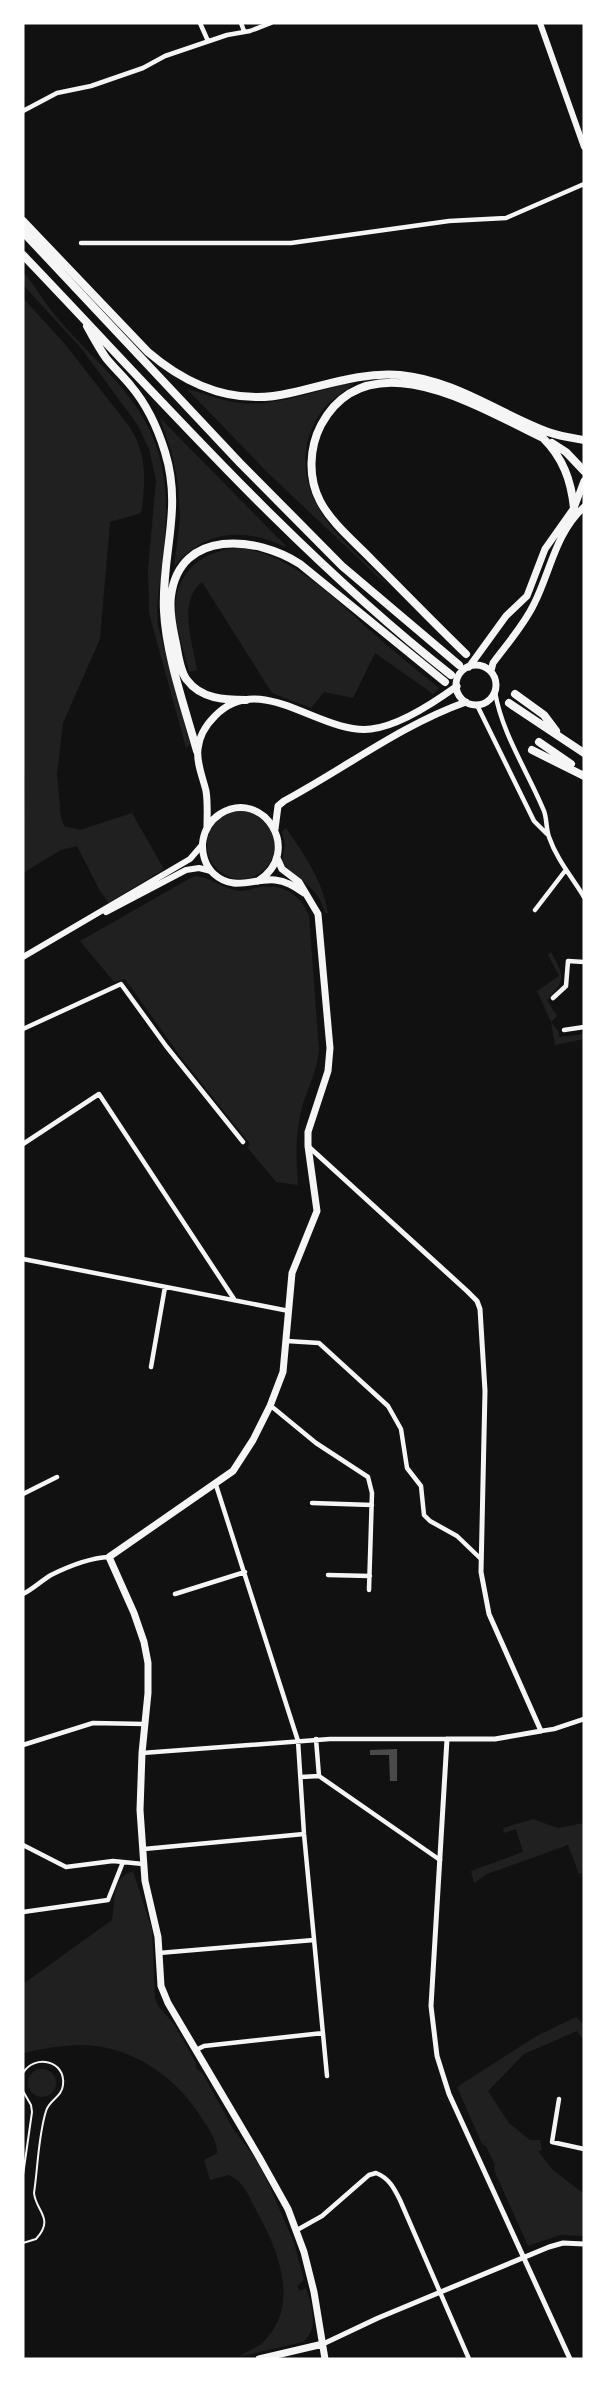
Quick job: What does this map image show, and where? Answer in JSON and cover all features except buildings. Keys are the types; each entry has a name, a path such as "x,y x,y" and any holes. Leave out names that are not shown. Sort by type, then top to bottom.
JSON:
{"highway":[{"path":"23,220 148,352 170,370 201,387 238,397 264,397 293,393 360,376 410,377 448,387 548,432 584,440"},
{"path":"23,232 240,463 342,566 459,665"},
{"path":"23,254 229,472 302,545 448,678 409,654 332,587 283,553 258,544 228,542 198,553 180,570 171,595 172,620 177,649 187,680 200,691 215,698 246,700"},
{"path":"78,312 106,359 140,398 153,421 171,474 173,511 164,617 197,751"},
{"path":"467,654 327,513 317,495 312,474 314,440 327,415 346,396 371,385 398,382 450,395 543,438 566,452 584,471"},
{"path":"543,438 565,468 574,508"},
{"path":"515,694 544,715 562,739"},
{"path":"509,703 584,754"},
{"path":"539,742 584,775"},
{"path":"532,750 584,775"}],"main road":[{"path":"540,23 584,147"},
{"path":"469,667 481,666 491,671 496,681 495,692 488,701 477,705 466,702 459,695 459,676 469,667 506,616 527,596 550,540 574,508 582,493 584,481"},
{"path":"491,671 493,663 531,610 561,536 584,508"},
{"path":"309,896 283,881 258,881 237,885 222,880 211,871 204,859 202,845 206,828 207,794 197,751 203,732 213,718 226,708 255,698 274,701 319,719 361,730 371,729 400,720 457,686"},
{"path":"258,881 267,874 279,847 275,830 278,806 406,730 445,709 466,702"},
{"path":"206,828 222,813 238,808 260,813 275,830"},
{"path":"23,957 190,859 202,845"},
{"path":"276,858 279,865 299,882 318,914 330,1048 328,1071 311,1119 307,1146 317,1211 294,1266 283,1372 270,1406 238,1466 216,1485 160,1520 109,1557 119,1574 144,1642 149,1679 140,1810 143,1864 159,1953 161,1986 164,1996 288,2209 297,2230 314,2292 325,2359"},
{"path":"84,921 120,906 186,870 199,868 211,871"},
{"path":"259,2359 323,2344"}],"street":[{"path":"200,23 208,41"},
{"path":"241,23 244,31"},
{"path":"23,111 57,93 91,86 143,68 165,56 271,23"},
{"path":"81,243 291,243 449,221 506,218 584,184"},
{"path":"495,692 497,704 517,754 546,815 548,835 565,871 584,897"},
{"path":"477,705 534,821 548,835"},
{"path":"505,760 517,754"},
{"path":"535,910 565,871"},
{"path":"553,998 565,986 568,961 584,962"},
{"path":"23,1029 121,984 166,1046 243,1142"},
{"path":"564,1030 584,1027"},
{"path":"23,1144 99,1094 234,1299"},
{"path":"307,1146 477,1301 482,1321 485,1391 481,1573 489,1614 541,1731"},
{"path":"23,1259 290,1311"},
{"path":"150,1367 165,1287"},
{"path":"287,1341 319,1343 388,1406 401,1429 407,1468 421,1486 424,1515 457,1536 481,1559"},
{"path":"270,1406 316,1443 368,1477 372,1505 369,1590"},
{"path":"24,1491 57,1478"},
{"path":"216,1485 298,1741 327,2076"},
{"path":"312,1503 372,1505"},
{"path":"23,1594 51,1576 80,1563 109,1557"},
{"path":"175,1594 245,1572"},
{"path":"328,1574 370,1576"},
{"path":"142,1753 316,1740 495,1739 554,1729 584,1719"},
{"path":"23,1745 93,1723 145,1724"},
{"path":"316,1740 319,1776"},
{"path":"447,1740 430,2006 437,2056 449,2094 570,2359"},
{"path":"301,1777 319,1776 440,1860"},
{"path":"144,1849 304,1834"},
{"path":"23,1845 66,1867 113,1861 143,1864"},
{"path":"23,1912 108,1900 123,1862"},
{"path":"159,1953 314,1940"},
{"path":"196,2050 204,2046 323,2034"},
{"path":"559,2099 552,2142 584,2149"},
{"path":"297,2230 322,2216 369,2175 376,2173 382,2176 394,2186 469,2359"},
{"path":"323,2344 523,2258 563,2243 584,2244"}],"lane":[{"path":"23,2073 30,2064 49,2062 60,2070 64,2083 60,2094 46,2111 34,2193 36,2204 43,2213 42,2231 36,2239 23,2243"},
{"path":"23,2091 32,2112 23,2175"}],"shaded area":[{"path":"23,272 55,315 109,373 139,411 160,458 166,517 157,610 158,626 190,744 186,748 149,613 148,569 156,480 149,449 137,424 81,348 23,285"},
{"path":"23,298 64,343 129,426 139,447 144,468 141,513 110,522 100,639 63,723 57,775 64,826 80,830 132,813 164,869 109,903 77,846 61,850 23,873"},
{"path":"354,383 329,403 315,421 307,444 306,472 311,492 331,527 391,587 266,471 187,389 226,401 255,404"},
{"path":"160,418 285,547 255,536 225,536 198,545 174,567 180,519 178,484 172,454"},
{"path":"241,548 279,560 312,580 439,688 433,694 375,653 353,698 324,692 311,708 272,693 202,582 194,590 188,611 197,670 189,672 176,618 178,589 191,568 201,560 213,553"},
{"path":"241,811 254,814 265,821 272,832 275,845 272,858 265,869 254,876 241,879 228,876 217,869 210,858 207,845 210,832 217,821 228,814"},
{"path":"286,828 317,879 328,913 325,913 317,894 282,861 285,845 282,831"},
{"path":"196,876 239,891 261,887 284,889 301,902 309,916 319,1049 298,1126 298,1185 276,1182 247,1147 250,1144 180,1056 125,979 114,982 80,941"},
{"path":"551,952 561,978 558,987 547,1000 557,1016 551,1022 537,991 559,976 548,955"},
{"path":"551,1022 559,1032 559,1037 584,1034 584,1039 555,1045"},
{"path":"533,1819 558,1828 584,1823 584,1872 579,1874 568,1845 487,1874 474,1883 471,1871 523,1852 516,1829 504,1833 503,1828"},
{"path":"133,1871 152,1930 155,1998 158,2006 174,2024 196,2063 196,2068 203,2074 233,2129 256,2159 294,2243 304,2280 297,2286 300,2291 306,2288 313,2316 311,2330 303,2342 238,2357 262,2343 274,2329 281,2313 283,2296 279,2261 265,2227 242,2185 228,2175 210,2180 204,2160 217,2153 216,2143 199,2114 176,2086 149,2065 117,2051 100,2047 67,2046 23,2053 23,1984 112,1920 117,1885"},
{"path":"576,2017 584,2025 584,2040 577,2031 524,2054 488,2091 509,2123 530,2140 540,2140 542,2150 538,2151 553,2170 584,2194 584,2236 560,2235 528,2246 494,2170 495,2165 486,2146 482,2144 457,2087 535,2037"},
{"path":"42,2069 52,2073 56,2083 52,2093 42,2097 32,2093 28,2083 32,2073"}]}
